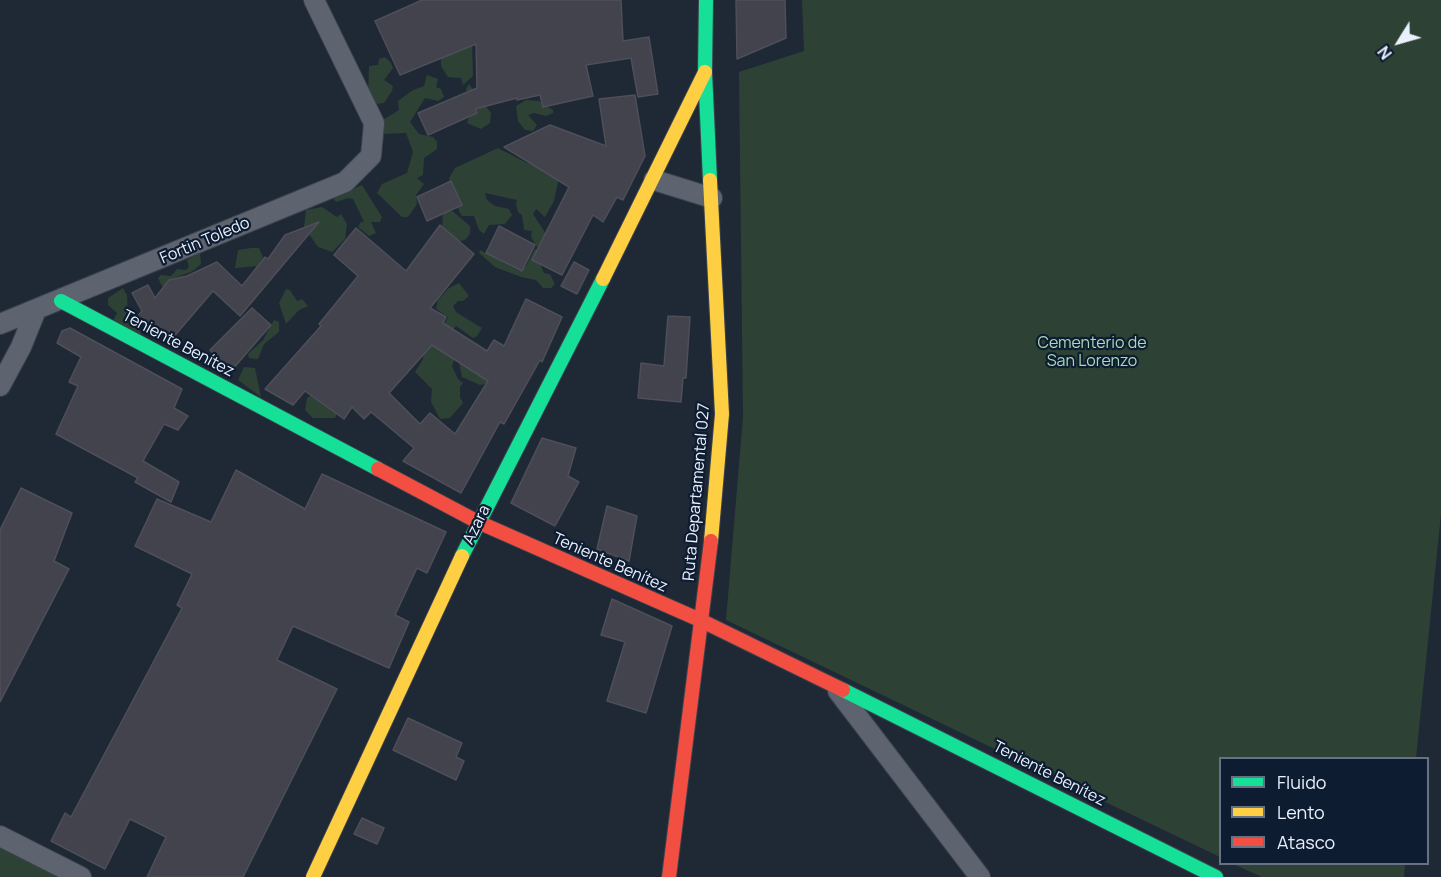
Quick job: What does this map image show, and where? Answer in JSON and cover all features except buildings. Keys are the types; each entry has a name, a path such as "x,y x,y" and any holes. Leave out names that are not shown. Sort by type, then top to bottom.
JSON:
{"street":[{"name":"Fortin Toledo","path":"0,324 61,301 345,182 371,156 374,123 314,0"},
{"name":"Ruta Departamental 027","path":"669,877 700,620 709,565 722,414 705,72 706,0"},
{"name":"Azara","path":"313,877 478,522 654,180 705,72"},
{"path":"654,180 712,198"},
{"name":"Teniente Benítez","path":"61,301 478,522 700,620 1216,877"},
{"path":"0,386 21,346 36,310"},
{"path":"832,684 980,877"},
{"path":"0,836 81,877"}],"green space":[{"name":"Cementerio de San Lorenzo","path":"802,0 1441,0 1441,514 1416,757 1219,757 1219,857 726,620 743,417 739,72 804,51"},
{"path":"472,38 473,76 463,85 461,78 448,77 441,66 441,60 443,50"},
{"path":"385,57 393,68 384,80 393,86 392,91 384,103 375,104 368,95 369,66 378,65 379,59"},
{"path":"427,75 438,79 436,87 441,89 444,97 438,101 425,98 410,122 419,134 433,137 437,142 437,149 424,158 423,175 417,178 424,184 416,195 417,204 408,217 402,217 377,193 382,184 407,173 413,152 406,133 383,134 381,121 399,110 398,101 413,90 424,86"},
{"path":"469,84 491,113 490,123 481,129 467,123 471,111 466,89"},
{"path":"526,100 539,101 553,110 553,113 546,116 534,113 528,115 537,125 533,131 525,130 518,121 516,106"},
{"path":"498,148 527,163 555,171 559,177 554,201 545,217 536,209 533,214 548,237 552,251 537,247 531,237 532,231 524,230 522,215 518,212 516,205 517,200 485,193 487,200 495,206 509,209 512,215 505,224 489,225 484,234 479,230 474,216 462,216 459,211 449,178 455,168"},
{"path":"362,185 382,217 380,222 371,222 376,233 369,236 358,227 361,222 364,222 353,199 348,198 336,202 333,197"},
{"path":"322,207 337,217 341,214 347,224 345,239 332,252 318,247 304,227 306,210"},
{"path":"443,210 451,210 470,226 470,234 465,240 455,242 442,231"},
{"path":"259,248 263,257 257,266 235,268 238,250"},
{"path":"535,249 538,250 536,255 544,273 550,274 555,284 551,288 543,288 536,280 495,267 479,253 480,250 519,271 526,266"},
{"path":"200,253 201,264 193,271 172,279 168,287 162,286 158,278 161,275 171,276 177,269 186,270 189,267 187,260"},
{"path":"459,283 469,296 453,306 456,312 482,328 473,338 456,326 448,336 441,330 448,317 436,309 438,300 449,288"},
{"path":"123,288 127,295 128,319 139,325 142,342 113,321 117,313 108,305 108,298"},
{"path":"286,289 290,290 297,301 302,299 308,306 299,310 286,324 279,303"},
{"path":"274,320 279,322 279,332 264,344 258,359 249,358 248,354 263,340"},
{"path":"425,340 455,357 452,366 458,379 463,383 460,387 460,397 463,403 450,418 440,419 431,402 432,389 415,372 423,359"},
{"path":"472,354 489,383 480,385 462,377 459,363"},
{"path":"244,367 255,368 261,397 238,380"},
{"path":"313,394 338,412 335,418 313,418 305,410 307,398"},
{"path":"0,846 62,877 0,877"},
{"path":"1235,865 1405,865 1404,877 1262,877"}],"traffic: fast":[{"path":"706,0 705,72 710,180"},
{"path":"462,556 603,279"},
{"path":"61,301 378,469"},
{"path":"843,690 1216,877"}],"traffic: slow":[{"path":"603,279 705,72"},
{"path":"710,180 722,414 711,541"},
{"path":"313,877 462,556"}],"traffic: jam":[{"path":"378,469 478,522 700,620 843,690"},
{"path":"669,877 711,541"}]}
